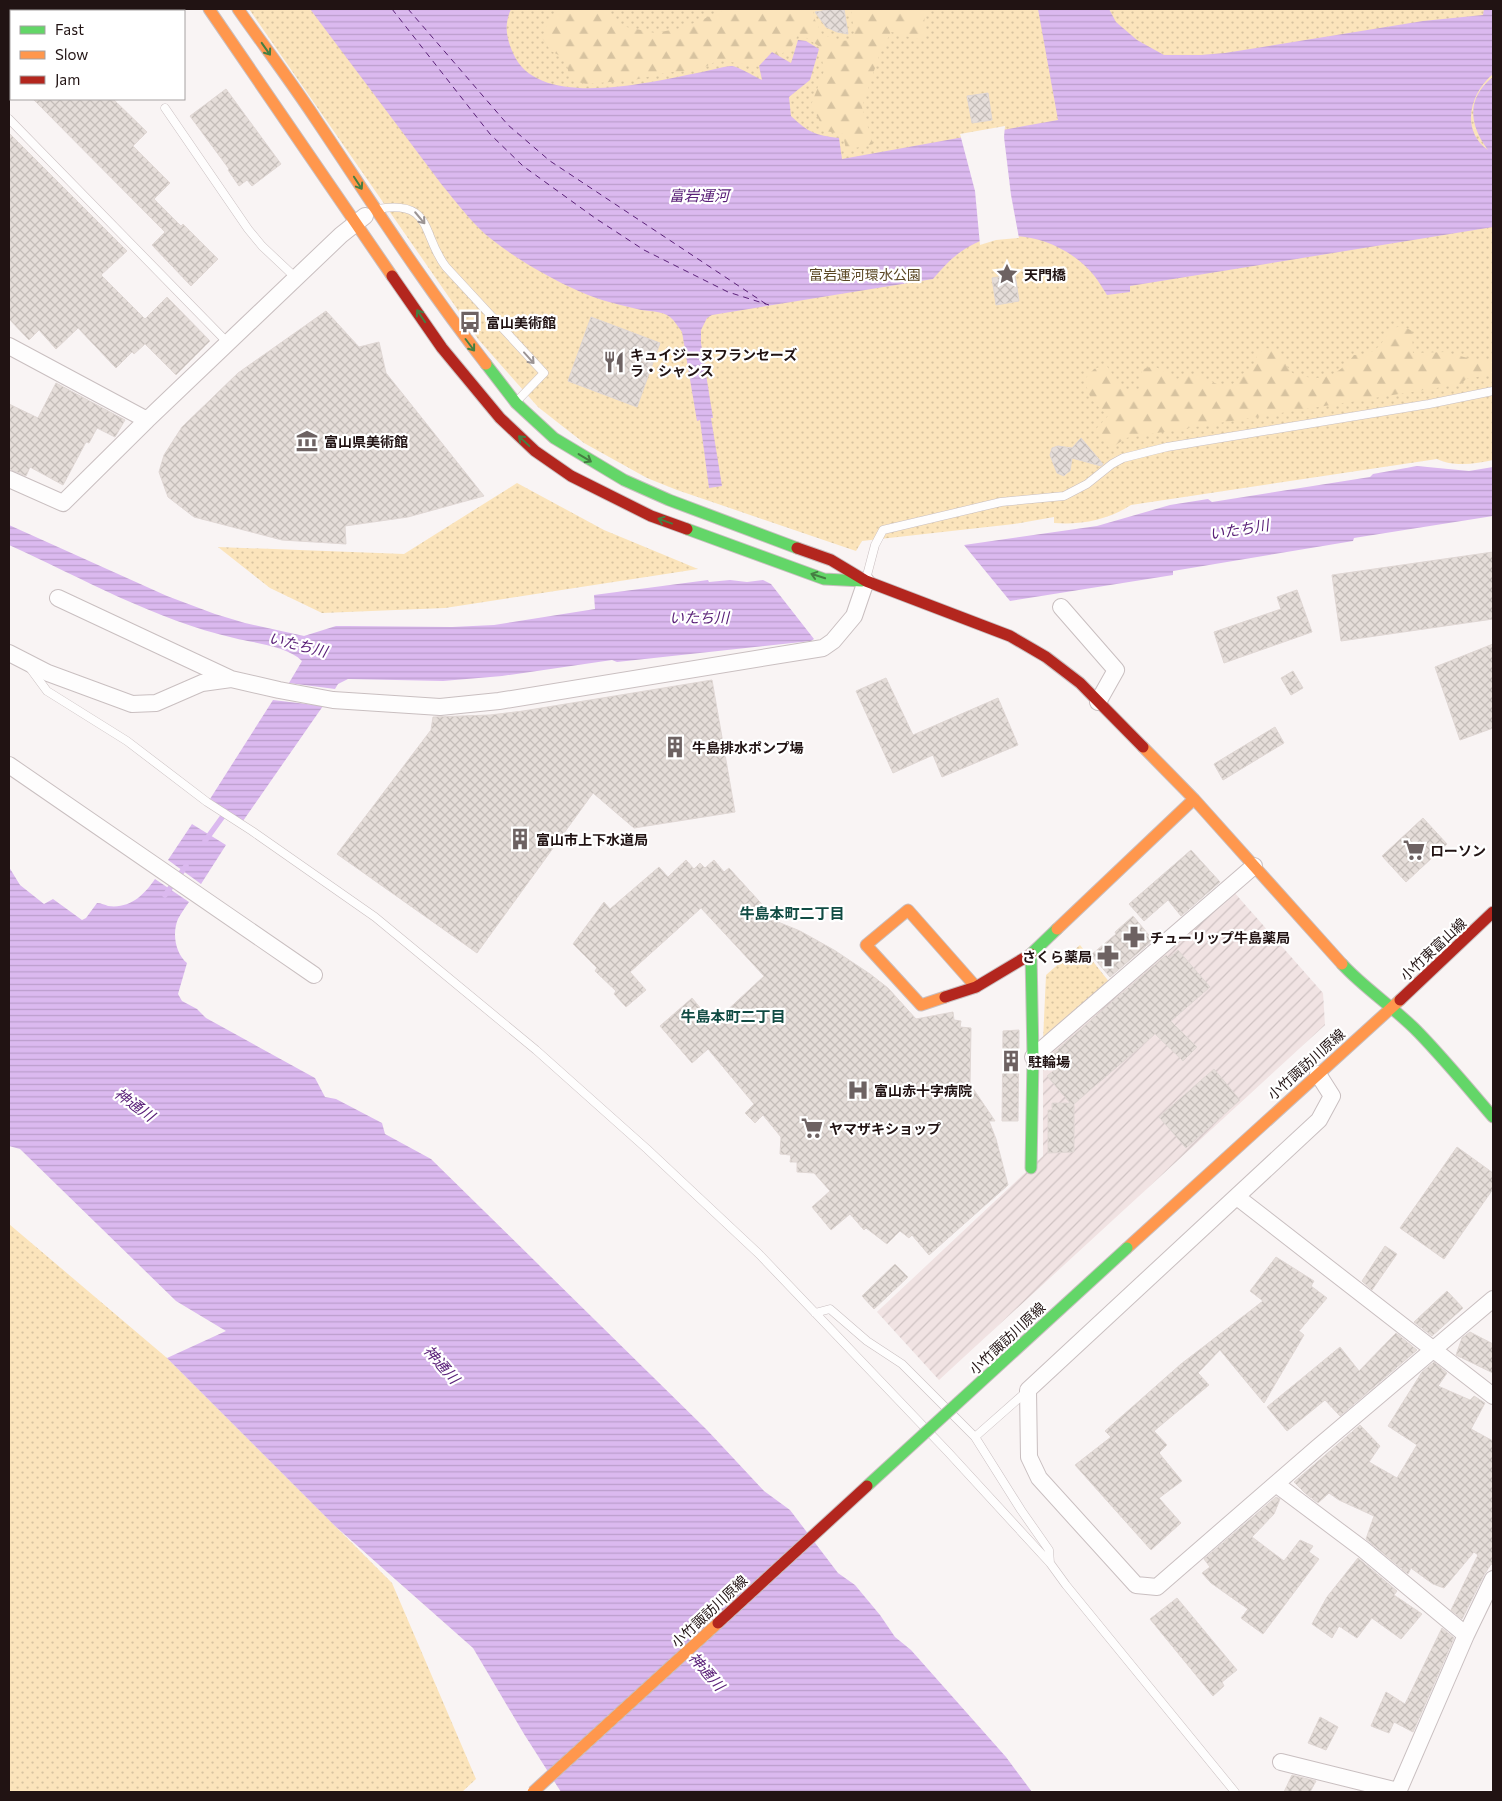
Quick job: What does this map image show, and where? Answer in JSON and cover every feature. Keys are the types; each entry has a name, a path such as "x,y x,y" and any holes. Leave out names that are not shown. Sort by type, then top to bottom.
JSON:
{"street":[{"path":"209,9 442,348 500,418 535,451 572,476 651,516 824,578 871,583"},
{"path":"238,9 316,119 375,210 458,329 516,402 554,438 624,480 669,500 831,560 871,583 1010,636 1046,657 1080,683 1194,799 1359,982 1392,1007 1420,1034 1493,1117"},
{"path":"9,479 63,503 147,420 356,222 375,210"},
{"path":"9,346 147,420"},
{"path":"58,598 231,678 279,690 333,700 440,707 499,701 823,648 833,642 854,616 871,583"},
{"path":"1060,607 1116,670 1098,702"},
{"path":"9,653 48,673 132,704 156,703 202,683 231,678"},
{"path":"9,765 314,975"},
{"path":"976,987 908,910 866,945 921,1005 976,987 1031,954 1194,799"},
{"path":"1032,1057 1254,866"},
{"name":"小竹東富山線","path":"1392,1007 1493,912"},
{"path":"1031,954 1031,1168"},
{"name":"小竹諏訪川原線","path":"533,1792 1392,1007"},
{"path":"1318,1074 1332,1096 1319,1120 1028,1390 1029,1458 1039,1478 1136,1585 1157,1587 1493,1299"},
{"path":"1237,1197 1493,1396"},
{"path":"1276,1484 1364,1550 1466,1635"},
{"path":"1281,1762 1398,1792 1466,1635 1493,1579"}],"lane":[{"path":"165,108 248,230 262,246 297,278"},
{"path":"9,119 228,343"},
{"path":"375,210 393,206 413,211 421,218 430,233 439,258 446,267 544,373 516,402"},
{"path":"871,583 875,545 883,530 1001,502 1064,496 1087,484 1112,464 1123,458 1167,447 1428,404 1493,391"},
{"path":"26,662 47,691 127,741 206,802 252,831 375,917 536,1050 742,1237 948,1452 1050,1563 1235,1792"},
{"path":"815,1313 830,1309 867,1340 902,1364 975,1437 1021,1510 1049,1550 1050,1563"},
{"path":"975,1437 1028,1390"}],"shaded area":[{"path":"1233,891 1323,993 1325,1025 939,1380 877,1312 1043,1156 1043,1054"}],"green space":[{"name":"富岩運河環水公園","path":"249,9 1493,9 1493,460 1472,464 1457,464 1437,459 1131,505 1104,518 1084,522 1054,523 1054,517 1014,524 862,541 856,551 677,490 647,478 584,443 538,407 478,339"},
{"path":"604,9 617,25 655,33 682,28 727,9 814,9 813,16 822,34 838,41 855,40 851,9 924,9 925,39 912,38 891,32 879,56 862,107 873,144 846,150 843,134 825,131 811,105 824,71 820,47 799,33 791,48 761,67 719,60 697,71 669,72 634,80 586,84 570,80 564,58 551,51 542,38 548,22 557,10"},
{"path":"1403,326 1412,331 1413,353 1445,352 1475,360 1493,359 1493,374 1466,379 1461,384 1126,438 1110,449 1095,430 1108,416 1091,399 1084,380 1094,369 1106,365 1124,388 1134,391 1141,390 1139,377 1143,369 1154,366 1177,379 1190,374 1200,376 1219,385 1231,386 1242,374 1252,369 1257,356 1265,348 1279,353 1291,372 1296,375 1322,378 1334,374 1345,366 1354,355 1373,351 1381,344 1392,328"},
{"path":"517,483 604,530 698,569 445,608 322,613 270,588 218,547 404,554"},
{"path":"1080,945 1110,983 1043,1041 1046,975"},
{"path":"9,1224 167,1358 392,1583 476,1779 462,1792 9,1792"}],"water":[{"name":"富岩運河","path":"310,9 511,9 507,20 507,36 513,53 526,71 545,82 569,87 624,86 731,66 762,80 759,66 772,52 791,63 798,40 806,41 819,49 810,80 789,97 791,116 813,132 839,138 842,159 1058,120 1038,9 1109,9 1116,22 1137,40 1164,55 1201,55 1225,53 1423,21 1483,15 1484,9 1493,9 1493,74 1485,82 1479,91 1474,101 1471,122 1479,142 1488,150 1477,131 1473,112 1478,94 1493,77 1493,227 1130,286 1130,292 1107,295 1092,273 1080,261 1066,252 1051,244 1035,239 1019,236 1002,236 986,239 965,249 950,261 933,279 712,315 707,318 701,330 701,343 722,486 709,488 700,420 697,421 682,332 673,320 663,313 620,305 580,292 527,264 485,234 442,185"},
{"name":"いたち川","path":"1417,466 1469,471 1493,467 1493,516 1354,538 1353,541 1173,571 1173,575 1010,601 964,545 1097,526 1170,505 1208,499 1212,502 1370,477 1373,474"},
{"name":"いたち川","path":"9,525 167,596 245,623 304,636 336,626 452,627 494,625 595,609 594,595 708,580 709,582 730,580 747,582 763,580 771,584 814,639 811,641 617,662 612,660 502,676 443,681 348,679 338,684 335,689 289,683 302,661 296,656 280,648 234,638 176,621 119,597 9,545"},
{"path":"273,700 323,706 243,821 210,799"},
{"path":"192,824 226,845 201,884 168,860"},
{"name":"神通川","path":"9,867 20,885 44,904 53,899 82,920 86,918 97,903 116,906 136,900 155,879 189,902 178,919 175,930 177,948 187,963 178,994 182,1001 197,1009 206,1018 315,1078 325,1097 336,1099 382,1123 385,1134 431,1159 707,1430 764,1491 790,1510 838,1573 855,1585 880,1615 895,1637 911,1650 1006,1757 1032,1792 561,1792 473,1648 335,1526 167,1358 226,1331 176,1301 20,1149 9,1146"}],"pier":[{"path":"1005,126 1004,137 1011,195 1019,238 996,240 980,245 975,191 960,134"}],"building":[{"path":"844,9 848,34 826,27 815,12"},
{"path":"226,89 281,164 252,186 247,180 239,186 229,169 190,116"},
{"path":"988,93 992,120 972,123 967,96"},
{"path":"34,100 114,100 147,132 133,146 170,183 154,199 181,226 183,224 218,259 191,286 152,245 165,232"},
{"path":"9,133 127,251 101,275 145,319 167,297 210,341 176,375 145,344 134,354 132,352 116,368 78,328 56,349 39,330 29,340 9,319"},
{"path":"1015,274 1019,301 996,305 992,278"},
{"name":"富山県美術館","path":"326,311 359,347 379,342 386,373 484,496 408,517 345,526 346,544 282,540 194,517 168,497 159,472 164,455 182,427 238,373"},
{"name":"キュイジーヌフランセーズ ラ・シャンス","path":"591,317 660,343 637,407 568,381"},
{"path":"56,383 125,420 115,437 97,428 89,443 86,442 63,485 30,467 26,476 9,469 9,404 38,418"},
{"path":"1081,438 1103,464 1101,466 1072,458 1070,471 1064,476 1057,473 1050,455 1052,448 1058,446 1072,448"},
{"path":"1493,552 1493,619 1341,641 1332,575"},
{"path":"1297,590 1312,632 1224,663 1214,632 1281,609 1277,597"},
{"path":"1493,644 1493,728 1460,740 1435,667"},
{"path":"1293,671 1303,688 1291,695 1281,678"},
{"path":"886,678 913,735 998,698 1018,745 942,777 933,755 893,773 856,691"},
{"path":"712,680 735,812 634,828 593,793 477,953 337,854 431,730 433,717 490,715 523,711"},
{"path":"1275,727 1284,743 1223,780 1214,764"},
{"name":"ローソン","path":"1423,818 1447,844 1406,882 1382,856"},
{"path":"1191,850 1220,882 1181,916 1168,900 1144,921 1129,904"},
{"name":"富山赤十字病院","path":"686,860 694,869 700,863 705,868 714,860 724,872 729,868 778,922 800,931 834,950 870,974 888,988 916,1019 953,1012 954,1020 961,1021 960,1027 971,1028 970,1084 995,1121 989,1121 996,1139 1008,1185 929,1255 912,1235 909,1238 900,1231 887,1244 866,1228 864,1230 850,1214 831,1230 812,1207 830,1191 814,1173 797,1172 797,1162 790,1162 791,1155 780,1154 781,1137 763,1115 755,1123 745,1113 754,1104 708,1049 692,1063 660,1026 692,998 712,1022 718,1016 720,1017 764,976 701,908 630,972 646,990 626,1007 614,994 616,991 595,971 597,968 573,944 604,902 610,909 659,867 668,877"},
{"path":"1133,916 1153,940 1110,977 1091,955 1116,934 1115,932"},
{"path":"1178,950 1210,987 1171,1021 1197,1047 1183,1061 1155,1034 1074,1104 1074,1152 1048,1153 1048,1110 1052,1110 1052,1103 1070,1103 1047,1076 1058,1067 1050,1060 1051,1055 1166,955 1169,958"},
{"name":"駐輪場","path":"1019,1030 1018,1121 1002,1121 1003,1031"},
{"path":"1214,1069 1240,1100 1186,1148 1159,1117"},
{"path":"1457,1147 1493,1173 1493,1189 1444,1259 1400,1228"},
{"path":"1385,1246 1397,1254 1372,1290 1362,1281"},
{"path":"1276,1257 1314,1281 1311,1286 1327,1298 1299,1331 1304,1335 1264,1403 1220,1350 1198,1373 1209,1385 1154,1431 1167,1445 1159,1453 1182,1481 1159,1498 1181,1523 1151,1550 1075,1465 1111,1437 1105,1431 1181,1364 1263,1301 1250,1291"},
{"path":"895,1264 908,1277 874,1309 862,1296"},
{"path":"1447,1291 1463,1308 1432,1336 1414,1322"},
{"path":"1470,1332 1493,1344 1493,1373 1456,1355 1462,1338"},
{"path":"1396,1333 1417,1350 1340,1416 1325,1400 1287,1431 1267,1407 1340,1347 1359,1371"},
{"path":"1434,1362 1447,1373 1438,1386 1470,1400 1474,1396 1485,1403 1471,1429 1493,1441 1493,1565 1491,1564 1484,1575 1462,1619 1451,1610 1478,1555 1474,1552 1444,1588 1433,1584 1411,1568 1408,1574 1366,1539 1374,1516 1339,1500 1329,1493 1318,1503 1294,1482 1360,1425 1380,1446 1369,1462 1397,1478 1417,1445 1388,1426 1422,1372"},
{"path":"1276,1497 1280,1499 1274,1514 1252,1537 1284,1561 1300,1540 1313,1546 1309,1552 1319,1559 1263,1634 1241,1618 1248,1609 1211,1583 1202,1573 1210,1567 1204,1559"},
{"path":"1358,1558 1397,1591 1394,1595 1422,1614 1401,1639 1372,1618 1357,1638 1339,1626 1332,1638 1312,1624 1327,1597"},
{"path":"1177,1598 1237,1670 1222,1682 1224,1686 1213,1696 1150,1619"},
{"path":"1442,1628 1454,1638 1413,1732 1394,1722 1389,1733 1371,1726 1386,1692 1405,1704"},
{"path":"1320,1717 1338,1727 1326,1750 1308,1743"},
{"path":"1292,1775 1316,1781 1310,1792 1284,1792"}],"waterway":[{"path":"205,841 226,812"},
{"path":"165,895 186,866"}],"ferry route":[{"path":"392,9 490,134 523,166 595,218 644,250 728,292 769,305"},
{"path":"408,9 508,125 550,161 766,304"}],"traffic: fast":[{"path":"486,364 516,403 554,438 624,480 669,500 797,548"},
{"path":"687,529 824,579 862,581"},
{"path":"1031,1168 1033,1057 1031,954 1057,929"},
{"path":"1342,964 1419,1033 1493,1117"},
{"path":"867,1486 1127,1248"}],"traffic: slow":[{"path":"209,9 392,276"},
{"path":"238,9 420,274 486,364"},
{"path":"1143,747 1194,799 1342,964"},
{"path":"1057,929 1194,799"},
{"path":"945,997 921,1005 866,945 908,910 976,987"},
{"path":"1127,1248 1400,1000"},
{"path":"533,1792 718,1623"}],"traffic: jam":[{"path":"392,276 442,348 500,418 535,451 571,476 651,516 687,529"},
{"path":"797,548 831,560 866,581 1010,636 1046,657 1080,683 1143,747"},
{"path":"1400,1000 1493,912"},
{"path":"945,997 976,987 1031,954"},
{"path":"718,1623 867,1486"}],"place":[{"name":"天門橋","path":"1007,274"},
{"name":"富山美術館","path":"470,322"},
{"name":"キュイジーヌフランセーズ ラ・シャンス","path":"614,362"},
{"name":"富山県美術館","path":"307,441"},
{"name":"牛島排水ポンプ場","path":"675,747"},
{"name":"富山市上下水道局","path":"520,839"},
{"name":"ローソン","path":"1414,850"},
{"name":"チューリップ牛島薬局","path":"1134,937"},
{"name":"さくら薬局","path":"1108,956"},
{"name":"駐輪場","path":"1011,1061"},
{"name":"富山赤十字病院","path":"858,1090"},
{"name":"ヤマザキショップ","path":"812,1128"}],"district":[{"name":"牛島本町二丁目","path":"792,913"},
{"name":"牛島本町二丁目","path":"733,1016"}]}
